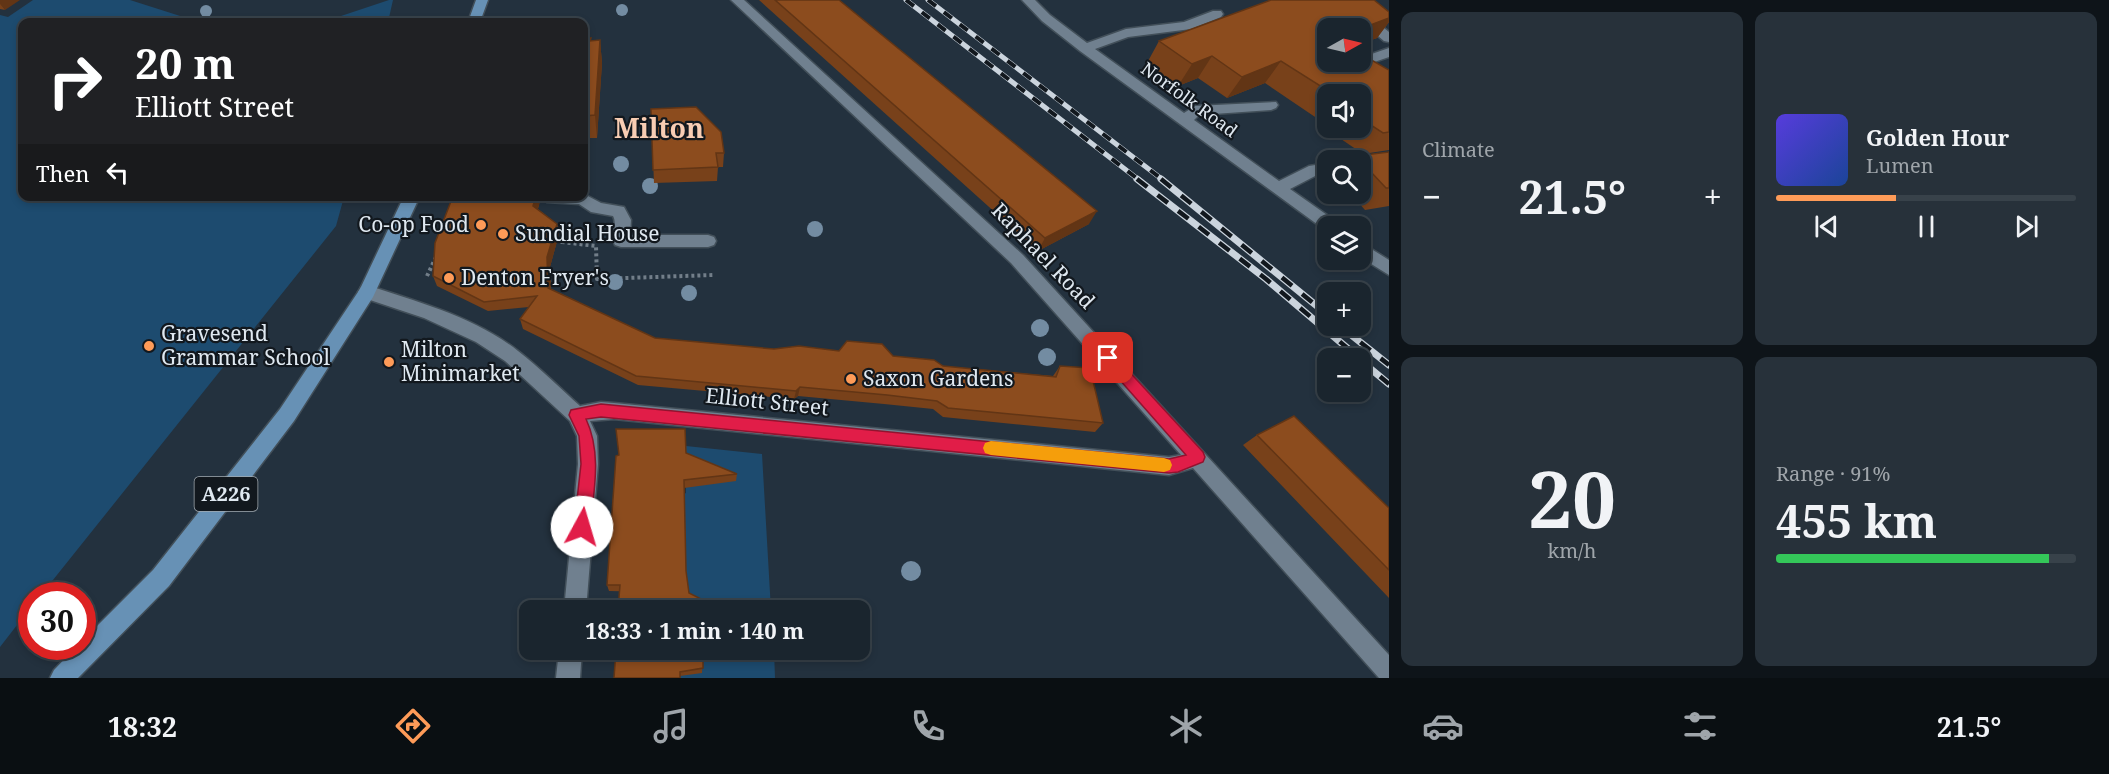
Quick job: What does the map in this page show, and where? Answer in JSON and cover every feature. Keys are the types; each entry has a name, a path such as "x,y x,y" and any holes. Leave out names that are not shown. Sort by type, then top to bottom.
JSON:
{"main road":[{"path":"475,18 482,0"},
{"name":"A226","path":"62,678 161,578 287,414 367,292 410,201"}],"street":[{"name":"Raphael Road","path":"738,0 1010,252 1389,672"},
{"name":"Norfolk Road","path":"1028,0 1046,18 1085,48 1317,216"},
{"path":"1341,0 1389,38"},
{"path":"1085,48 1126,33 1186,26 1217,14"},
{"path":"1371,58 1389,52"},
{"path":"1184,120 1195,111 1271,105"},
{"path":"1278,188 1317,170"},
{"path":"585,201 597,208 618,211 623,220 621,242 708,242"},
{"path":"1371,256 1389,269"},
{"path":"367,292 430,313 482,337 511,356 577,415 586,436 588,464 576,600"},
{"name":"Elliott Street","path":"577,415 601,410 614,411 1169,466 1178,465 1197,457"},
{"path":"568,678 570,660"}],"path":[{"path":"428,276 437,254"}],"shaded area":[{"name":"Gravesend Grammar School","path":"33,0 130,0 186,18 18,18 18,201 343,201 336,226 51,582 18,582 18,624 0,647 0,15 8,17"},
{"path":"389,0 393,0 389,18 335,18"},
{"path":"686,446 762,454 770,600 678,600 686,579 684,494 686,493"},
{"path":"693,660 774,660 775,678 676,678"}],"building":[{"path":"775,0 839,0 1097,211 1045,238"},
{"path":"1271,0 1374,0 1389,12 1389,18 1371,25 1371,18 1317,18 1317,72 1371,72 1371,60 1389,70 1389,132 1383,133 1371,125 1371,84 1317,84 1281,61 1242,77 1212,56 1192,64 1159,41"},
{"path":"588,38 591,38 590,41 600,40 595,115 588,116"},
{"path":"696,107 721,132 724,153 716,153 718,167 653,170 651,109"},
{"path":"1389,152 1389,188 1386,188 1371,172 1371,154"},
{"path":"451,201 534,201 533,206 557,224 547,257 548,288 655,338 774,349 799,346 839,351 847,341 882,344 893,356 934,360 943,366 1056,377 1060,366 1090,368 1103,423 948,408 937,401 887,395 800,387 796,391 636,376 520,319 537,296 484,302 433,276 435,243"},
{"path":"1294,416 1389,508 1389,570 1257,435"},
{"path":"616,429 685,429 686,453 737,474 684,480 686,571 689,593 703,600 619,600 620,585 607,585 616,456 619,455"},
{"path":"615,660 703,660 703,668 680,672 680,678 614,678"}],"railway":[{"path":"906,0 1139,180"},
{"path":"928,0 1163,180"},
{"path":"1137,179 1266,279 1347,348"},
{"path":"1161,179 1317,306"},
{"path":"1353,336 1389,365"},
{"path":"1371,369 1389,384"}],"slow traffic":[{"path":"991,448 1164,465"}],"place":[{"name":"Co-op Food","path":"481,225"},
{"name":"Sundial House","path":"503,234"},
{"name":"Denton Fryer's","path":"449,278"},
{"name":"Gravesend Grammar School","path":"149,346"},
{"name":"Milton Minimarket","path":"389,362"},
{"name":"Saxon Gardens","path":"851,379"}],"district":[{"name":"Milton","path":"659,129"}],"route":[{"path":"582,527 588,464 586,436 577,415 601,410 1169,466 1178,465 1197,457 1108,358"}]}
